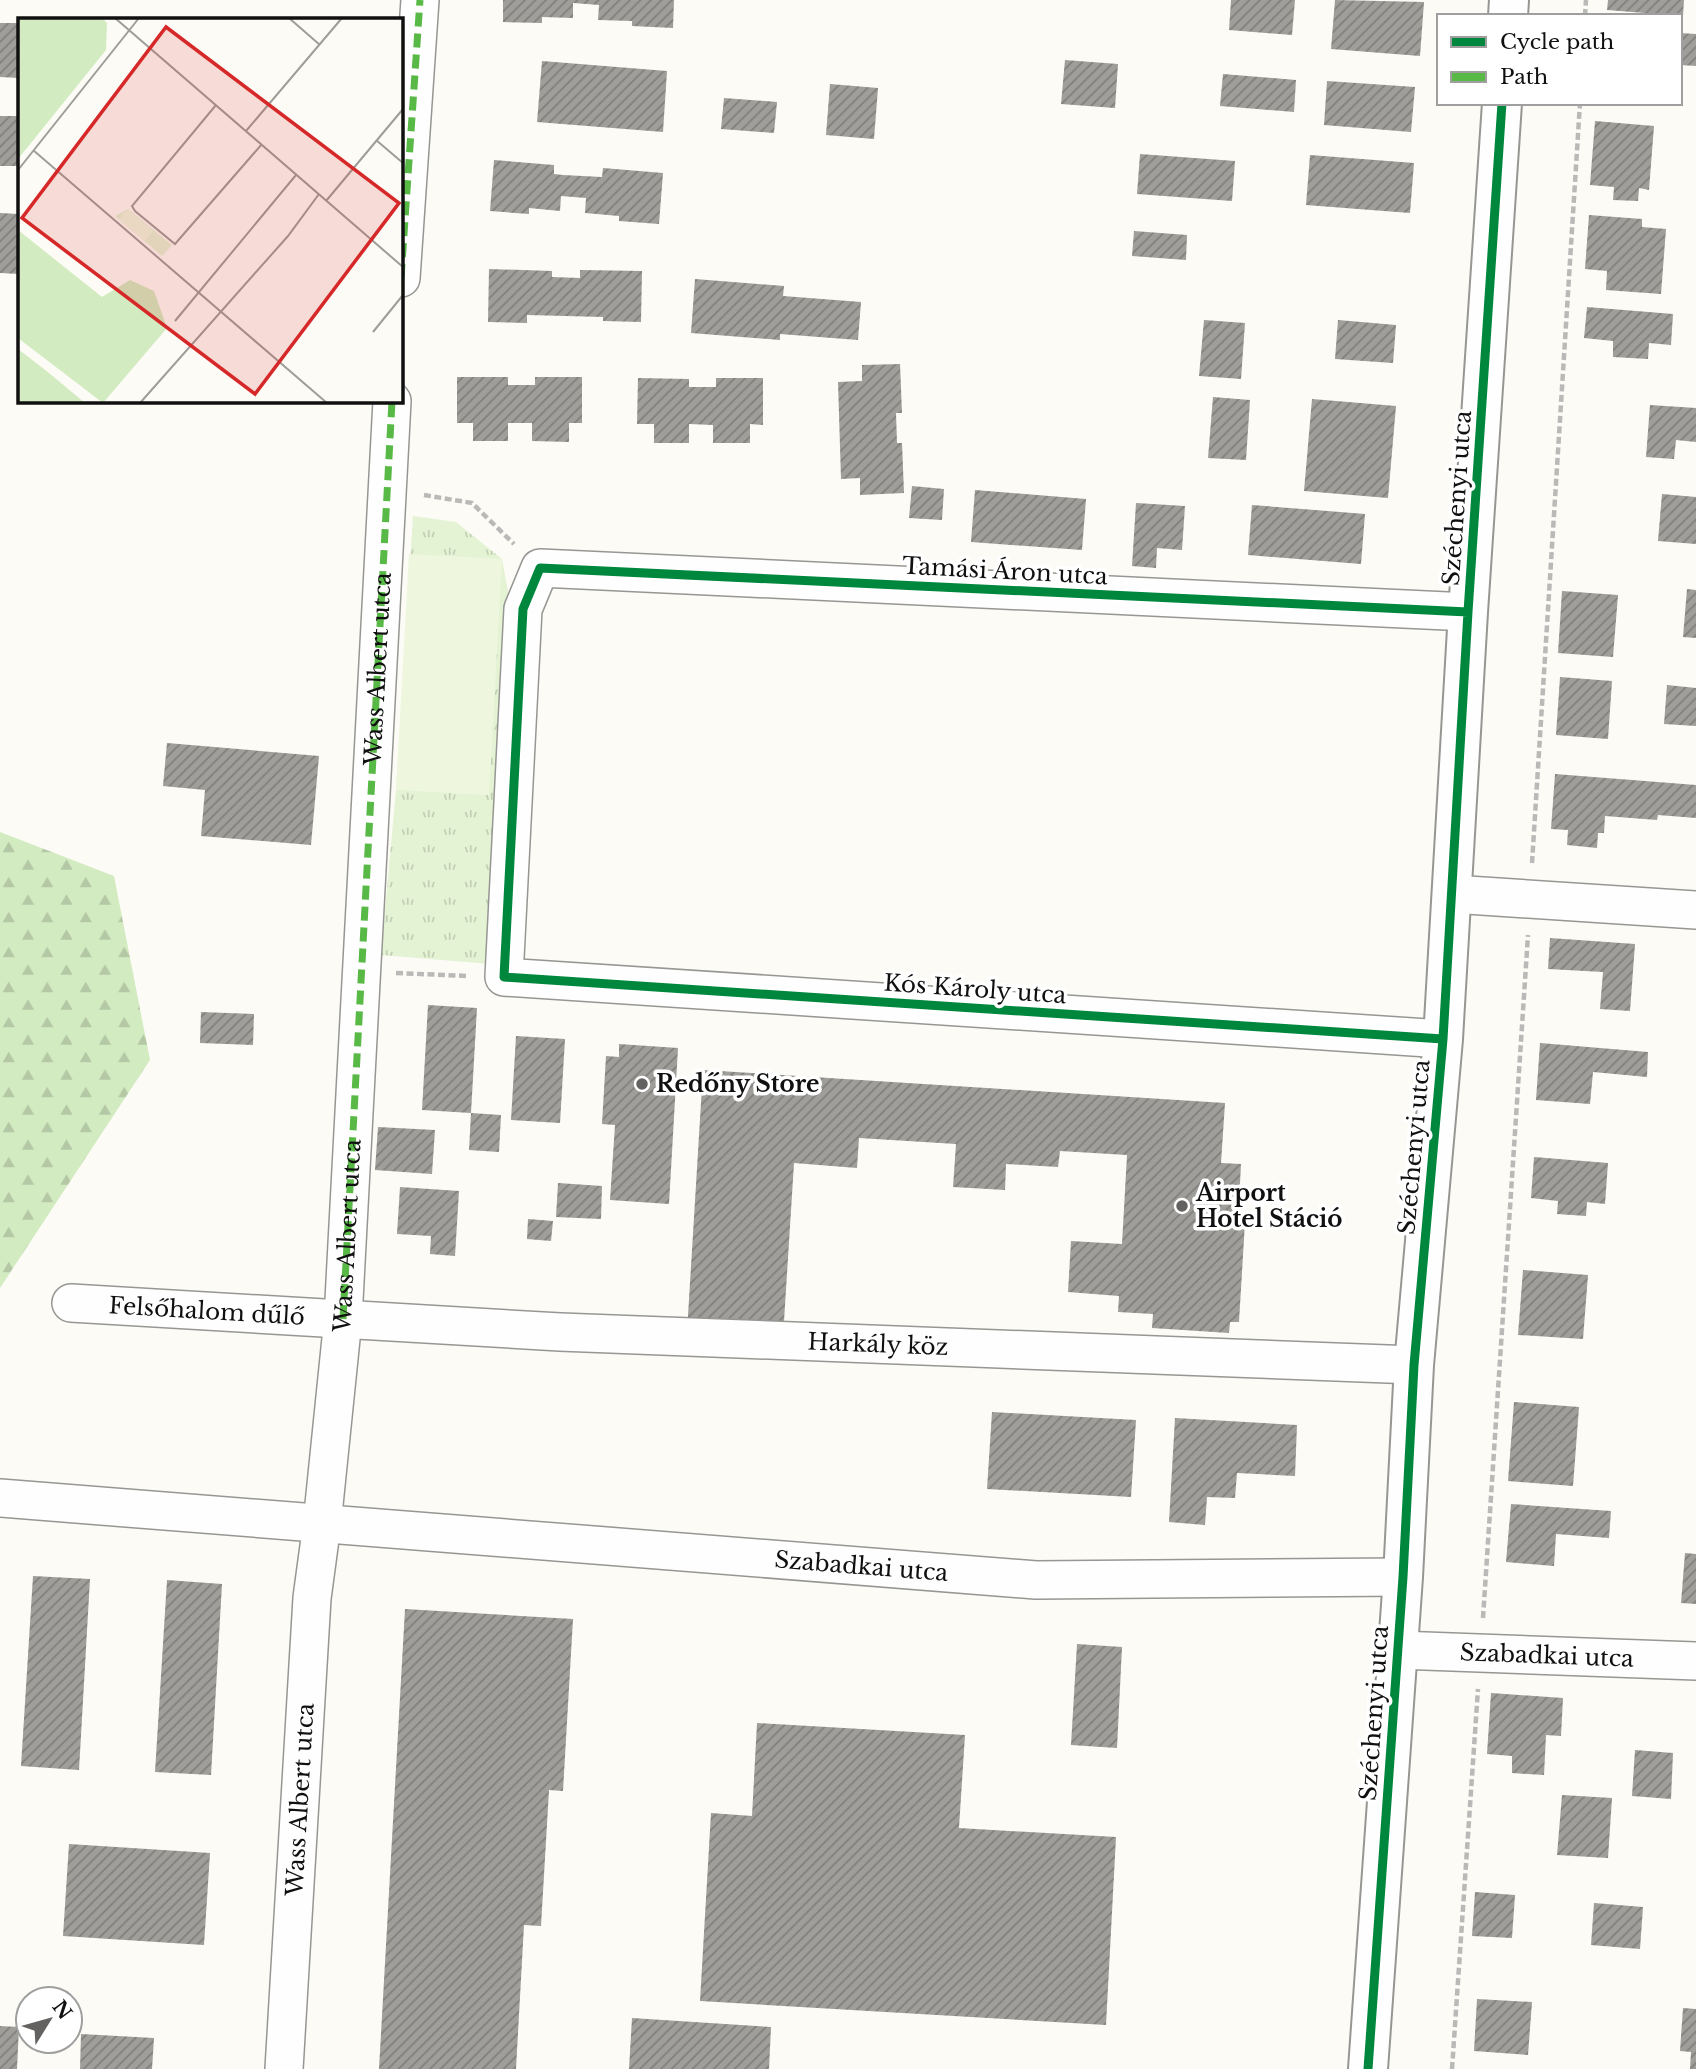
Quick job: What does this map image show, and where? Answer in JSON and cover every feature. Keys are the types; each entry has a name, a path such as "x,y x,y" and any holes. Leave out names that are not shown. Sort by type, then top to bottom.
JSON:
{"street":[{"path":"402,263 420,0"},
{"name":"Széchenyi utca","path":"1368,2069 1403,1577 1413,1365 1443,1039 1502,105"},
{"name":"Wass Albert utca","path":"284,2069 312,1598 343,1319 392,402"},
{"path":"504,977 523,609 540,568"},
{"name":"Tamási Áron utca","path":"540,568 1468,612"},
{"path":"1452,894 1696,910"},
{"name":"Kós Károly utca","path":"504,977 1443,1039"},
{"name":"Felsőhalom dűlő","path":"71,1303 343,1319"},
{"name":"Harkály köz","path":"343,1319 561,1332 1413,1365"},
{"name":"Szabadkai utca","path":"0,1498 1036,1580 1403,1577"},
{"name":"Szabadkai utca","path":"1398,1650 1696,1661"}],"path":[{"path":"1452,2069 1580,105"},
{"path":"386,488 472,503 540,568"},
{"path":"362,972 504,977"}],"green space":[{"path":"413,516 456,522 502,559 511,608 490,964 381,955 396,790"},
{"path":"409,554 502,559 489,795 396,790"},
{"path":"0,832 114,876 150,1060 0,1288"}],"building":[{"path":"503,0 674,0 673,28 632,26 632,21 598,20 599,5 573,3 573,18 542,17 542,23 503,22"},
{"path":"1231,0 1295,0 1292,35 1229,30"},
{"path":"1335,0 1424,2 1420,56 1331,49"},
{"path":"1608,0 1684,0 1683,16 1607,10"},
{"path":"0,23 18,23 18,78 0,77"},
{"path":"1682,33 1696,34 1696,66 1682,65"},
{"path":"1065,60 1118,64 1115,108 1061,104"},
{"path":"542,61 667,71 663,132 537,122"},
{"path":"1223,74 1296,80 1294,112 1220,106"},
{"path":"1327,81 1415,87 1411,132 1324,125"},
{"path":"830,84 878,88 874,139 826,135"},
{"path":"724,98 777,102 774,133 721,129"},
{"path":"0,116 18,116 18,166 0,166"},
{"path":"1595,121 1654,126 1649,190 1639,188 1638,201 1613,200 1614,187 1590,185"},
{"path":"1140,154 1235,161 1232,201 1137,194"},
{"path":"1310,155 1414,163 1410,213 1306,205"},
{"path":"494,160 554,165 554,174 563,175 602,177 603,168 663,173 659,224 619,221 619,216 585,213 586,198 561,196 560,211 529,208 529,214 490,211"},
{"path":"0,213 18,214 18,274 0,273"},
{"path":"1589,215 1642,219 1642,227 1666,229 1661,294 1606,290 1607,271 1585,269"},
{"path":"1134,231 1187,235 1186,260 1132,256"},
{"path":"489,269 552,271 552,277 580,278 580,270 642,271 641,322 603,321 603,317 527,315 527,323 488,322"},
{"path":"695,279 784,286 783,296 861,302 858,340 780,334 780,340 691,333"},
{"path":"1587,307 1673,314 1671,345 1649,343 1648,359 1613,357 1613,341 1584,338"},
{"path":"1204,320 1245,323 1241,379 1199,376"},
{"path":"1338,320 1396,325 1393,363 1335,359"},
{"path":"900,364 902,413 896,413 897,443 902,443 904,493 860,495 860,478 841,479 838,382 862,381 862,365"},
{"path":"457,377 508,377 508,385 535,385 535,377 582,377 582,423 569,423 569,442 532,441 532,423 508,423 508,441 473,441 473,423 457,423"},
{"path":"638,378 689,379 689,387 716,387 716,378 763,378 763,425 750,424 750,443 713,443 713,425 689,424 689,443 654,443 654,424 637,424"},
{"path":"1213,397 1250,400 1246,460 1208,458"},
{"path":"1312,399 1396,406 1388,498 1304,491"},
{"path":"1650,405 1696,408 1696,442 1676,440 1674,459 1646,457"},
{"path":"912,486 944,489 942,520 909,518"},
{"path":"975,490 1086,499 1082,550 971,542"},
{"path":"1662,494 1696,497 1696,544 1658,541"},
{"path":"1136,503 1185,506 1182,550 1157,548 1156,568 1132,566"},
{"path":"1252,505 1365,514 1361,564 1248,555"},
{"path":"1687,589 1696,590 1696,638 1683,637"},
{"path":"1562,591 1618,595 1613,657 1558,653"},
{"path":"1560,677 1612,681 1608,739 1556,735"},
{"path":"1667,685 1696,688 1696,726 1664,724"},
{"path":"167,743 319,756 311,845 201,836 205,790 163,786"},
{"path":"1555,774 1696,785 1696,818 1658,815 1657,820 1605,816 1604,833 1598,833 1597,848 1567,845 1568,830 1551,829"},
{"path":"1550,938 1635,944 1630,1011 1600,1009 1603,972 1548,969"},
{"path":"428,1005 477,1008 471,1113 422,1110"},
{"path":"201,1012 254,1014 253,1045 200,1043"},
{"path":"516,1036 565,1039 560,1123 511,1120"},
{"path":"1540,1043 1648,1052 1647,1077 1593,1072 1590,1104 1536,1100"},
{"path":"619,1044 678,1048 669,1204 610,1200 615,1125 602,1124 606,1056 619,1057"},
{"name":"Airport Hotel Stáció","path":"703,1070 1225,1103 1221,1163 1241,1164 1238,1221 1245,1222 1239,1322 1230,1322 1229,1333 1152,1328 1153,1314 1118,1312 1119,1296 1068,1292 1071,1241 1122,1244 1127,1155 1060,1151 1058,1167 1006,1164 1005,1190 953,1187 956,1144 859,1138 857,1168 794,1163 783,1337 687,1332"},
{"path":"471,1113 501,1115 499,1152 469,1150"},
{"path":"378,1127 435,1130 432,1174 375,1170"},
{"path":"1534,1157 1608,1163 1605,1204 1587,1202 1586,1216 1557,1214 1558,1201 1531,1198"},
{"path":"558,1183 602,1186 601,1219 556,1217"},
{"path":"400,1187 459,1191 455,1256 430,1254 431,1236 397,1234"},
{"path":"528,1219 553,1221 551,1241 527,1239"},
{"path":"1523,1270 1588,1275 1583,1339 1518,1335"},
{"path":"1514,1402 1579,1407 1573,1486 1508,1481"},
{"path":"992,1412 1136,1420 1131,1497 987,1489"},
{"path":"1175,1418 1297,1425 1295,1476 1237,1473 1235,1498 1207,1497 1205,1525 1169,1522"},
{"path":"1511,1504 1611,1511 1609,1538 1556,1534 1554,1566 1506,1562"},
{"path":"1685,1553 1696,1554 1696,1604 1681,1603"},
{"path":"33,1576 90,1579 79,1770 21,1766"},
{"path":"167,1580 222,1584 211,1775 155,1772"},
{"path":"405,1609 573,1619 563,1791 549,1790 541,1926 524,1925 516,2069 379,2069"},
{"path":"1077,1644 1122,1647 1117,1748 1071,1745"},
{"path":"1491,1693 1563,1698 1561,1736 1546,1735 1544,1775 1512,1773 1512,1756 1487,1754"},
{"path":"757,1723 965,1735 959,1828 1116,1837 1106,2025 700,2001 711,1813 752,1816"},
{"path":"1635,1750 1673,1753 1671,1799 1632,1796"},
{"path":"1562,1795 1612,1798 1608,1858 1557,1855"},
{"path":"69,1844 210,1853 204,1945 63,1936"},
{"path":"1475,1892 1515,1895 1512,1938 1472,1936"},
{"path":"1594,1903 1643,1907 1640,1949 1591,1945"},
{"path":"1477,1999 1532,2002 1528,2055 1474,2051"},
{"path":"1683,2008 1696,2009 1696,2069 1690,2069 1691,2052 1680,2051"},
{"path":"632,2018 771,2027 769,2069 629,2069"},
{"path":"0,2026 14,2027 17,2069 0,2069"},
{"path":"84,2034 154,2038 152,2069 80,2069 80,2055 84,2055"}],"marked path":[{"path":"402,263 420,0"},
{"path":"343,1319 392,402"}],"cycle path":[{"path":"1368,2069 1403,1577 1414,1365 1443,1039 1502,105"},
{"path":"1443,1039 504,977 523,609 540,568 1468,612"}],"place":[{"name":"Redőny Store","path":"642,1084"},
{"name":"Airport Hotel Stáció","path":"1182,1206"}]}
